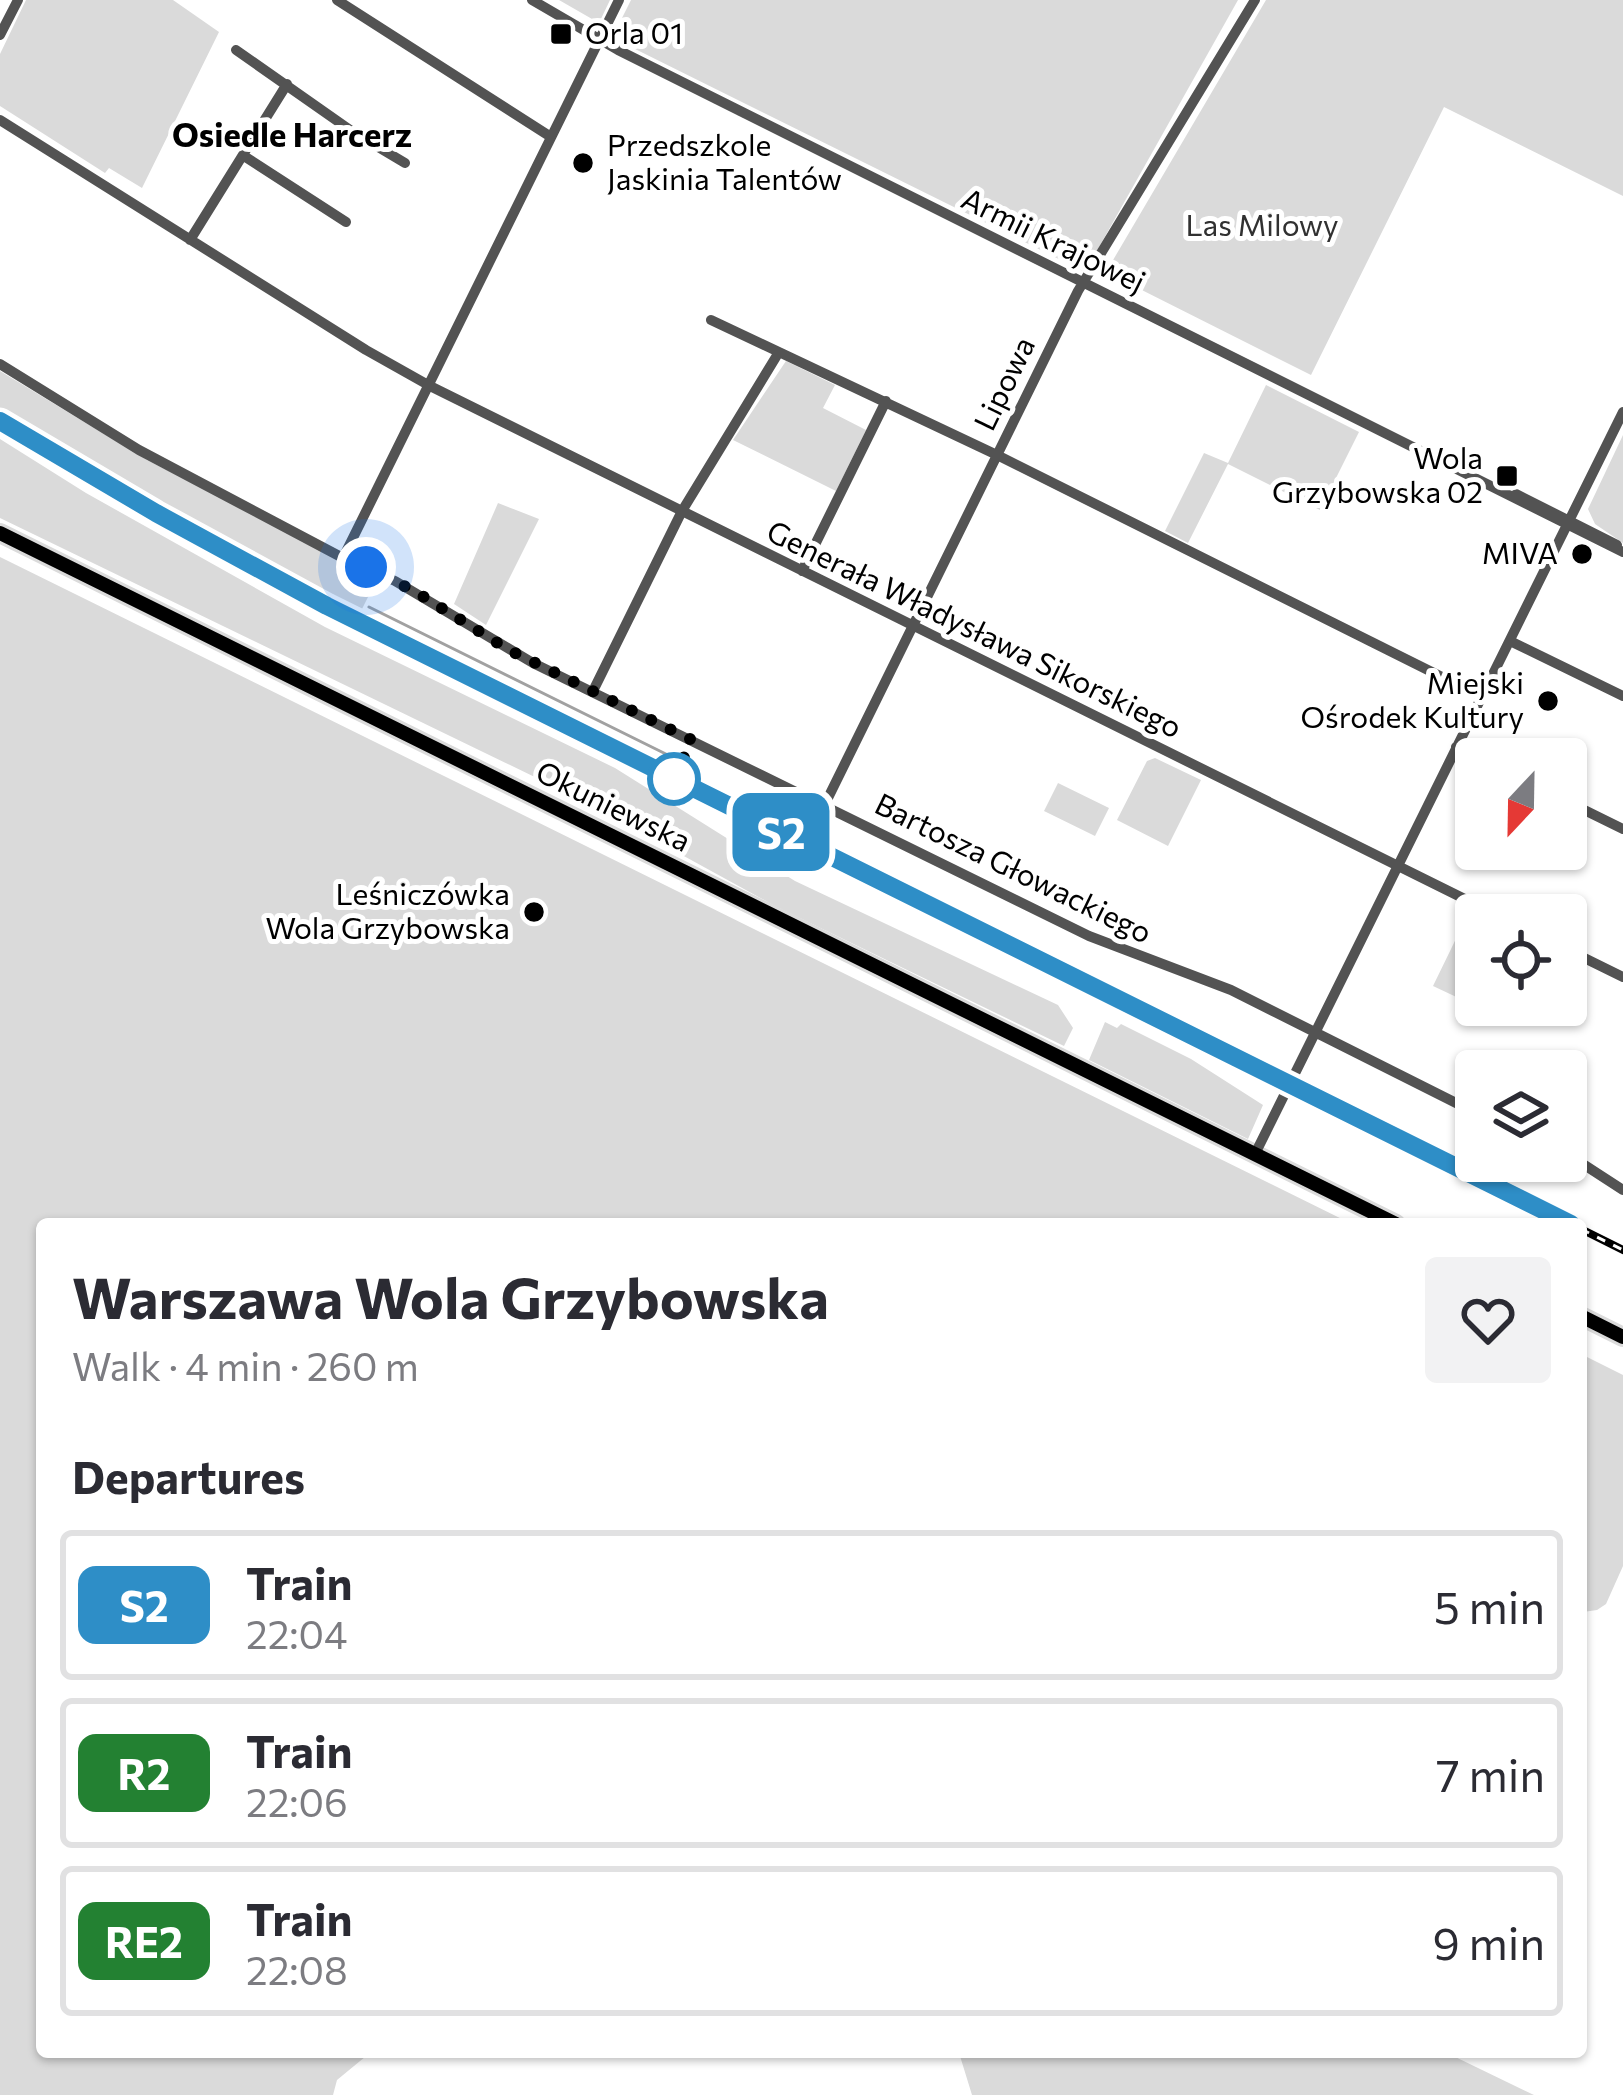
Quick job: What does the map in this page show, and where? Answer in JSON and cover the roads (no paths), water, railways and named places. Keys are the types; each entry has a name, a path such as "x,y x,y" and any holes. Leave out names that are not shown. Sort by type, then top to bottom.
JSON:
{"main road":[{"name":"Okuniewska","path":"0,532 1384,1218"},
{"path":"1587,1319 1623,1337"}],"street":[{"path":"0,35 18,0"},
{"path":"337,0 550,137"},
{"name":"Armii Krajowej","path":"532,0 600,40 1623,550"},
{"path":"343,558 619,0"},
{"name":"Lipowa","path":"825,804 1084,282 1255,0"},
{"path":"236,50 405,163"},
{"path":"190,240 287,84"},
{"name":"Generała Władysława Sikorskiego","path":"0,121 430,386 1455,894"},
{"path":"244,156 346,222"},
{"path":"711,320 997,455 1482,697"},
{"path":"593,691 682,511 778,352"},
{"name":"Bartosza Głowackiego","path":"0,364 139,450 343,558 395,580 509,650 1090,936 1231,990 1455,1102"},
{"path":"802,571 886,401"},
{"path":"1461,738 1623,412"},
{"path":"1510,641 1623,696"},
{"path":"1255,1154 1455,749"},
{"path":"1587,812 1623,830"},
{"path":"1587,959 1623,977"},
{"path":"1587,1167 1623,1190"}],"waterway":[{"path":"369,607 678,760"}],"railway":[{"path":"0,421 179,526 359,622 1559,1218"},
{"path":"1587,1232 1623,1250"}],"train":[{"name":"S2","path":"0,421 327,606 1559,1218"}],"place":[{"name":"Orla 01","path":"561,34"},
{"name":"Przedszkole Jaskinia Talentów","path":"583,163"},
{"name":"Wola Grzybowska 02","path":"1507,476"},
{"name":"MIVA","path":"1582,554"},
{"name":"Miejski Ośrodek Kultury","path":"1548,701"},
{"name":"Leśniczówka Wola Grzybowska","path":"534,912"}],"district":[{"name":"Osiedle Harcerz","path":"292,135"}],"park label":[{"name":"Las Milowy","path":"1262,226"}]}
